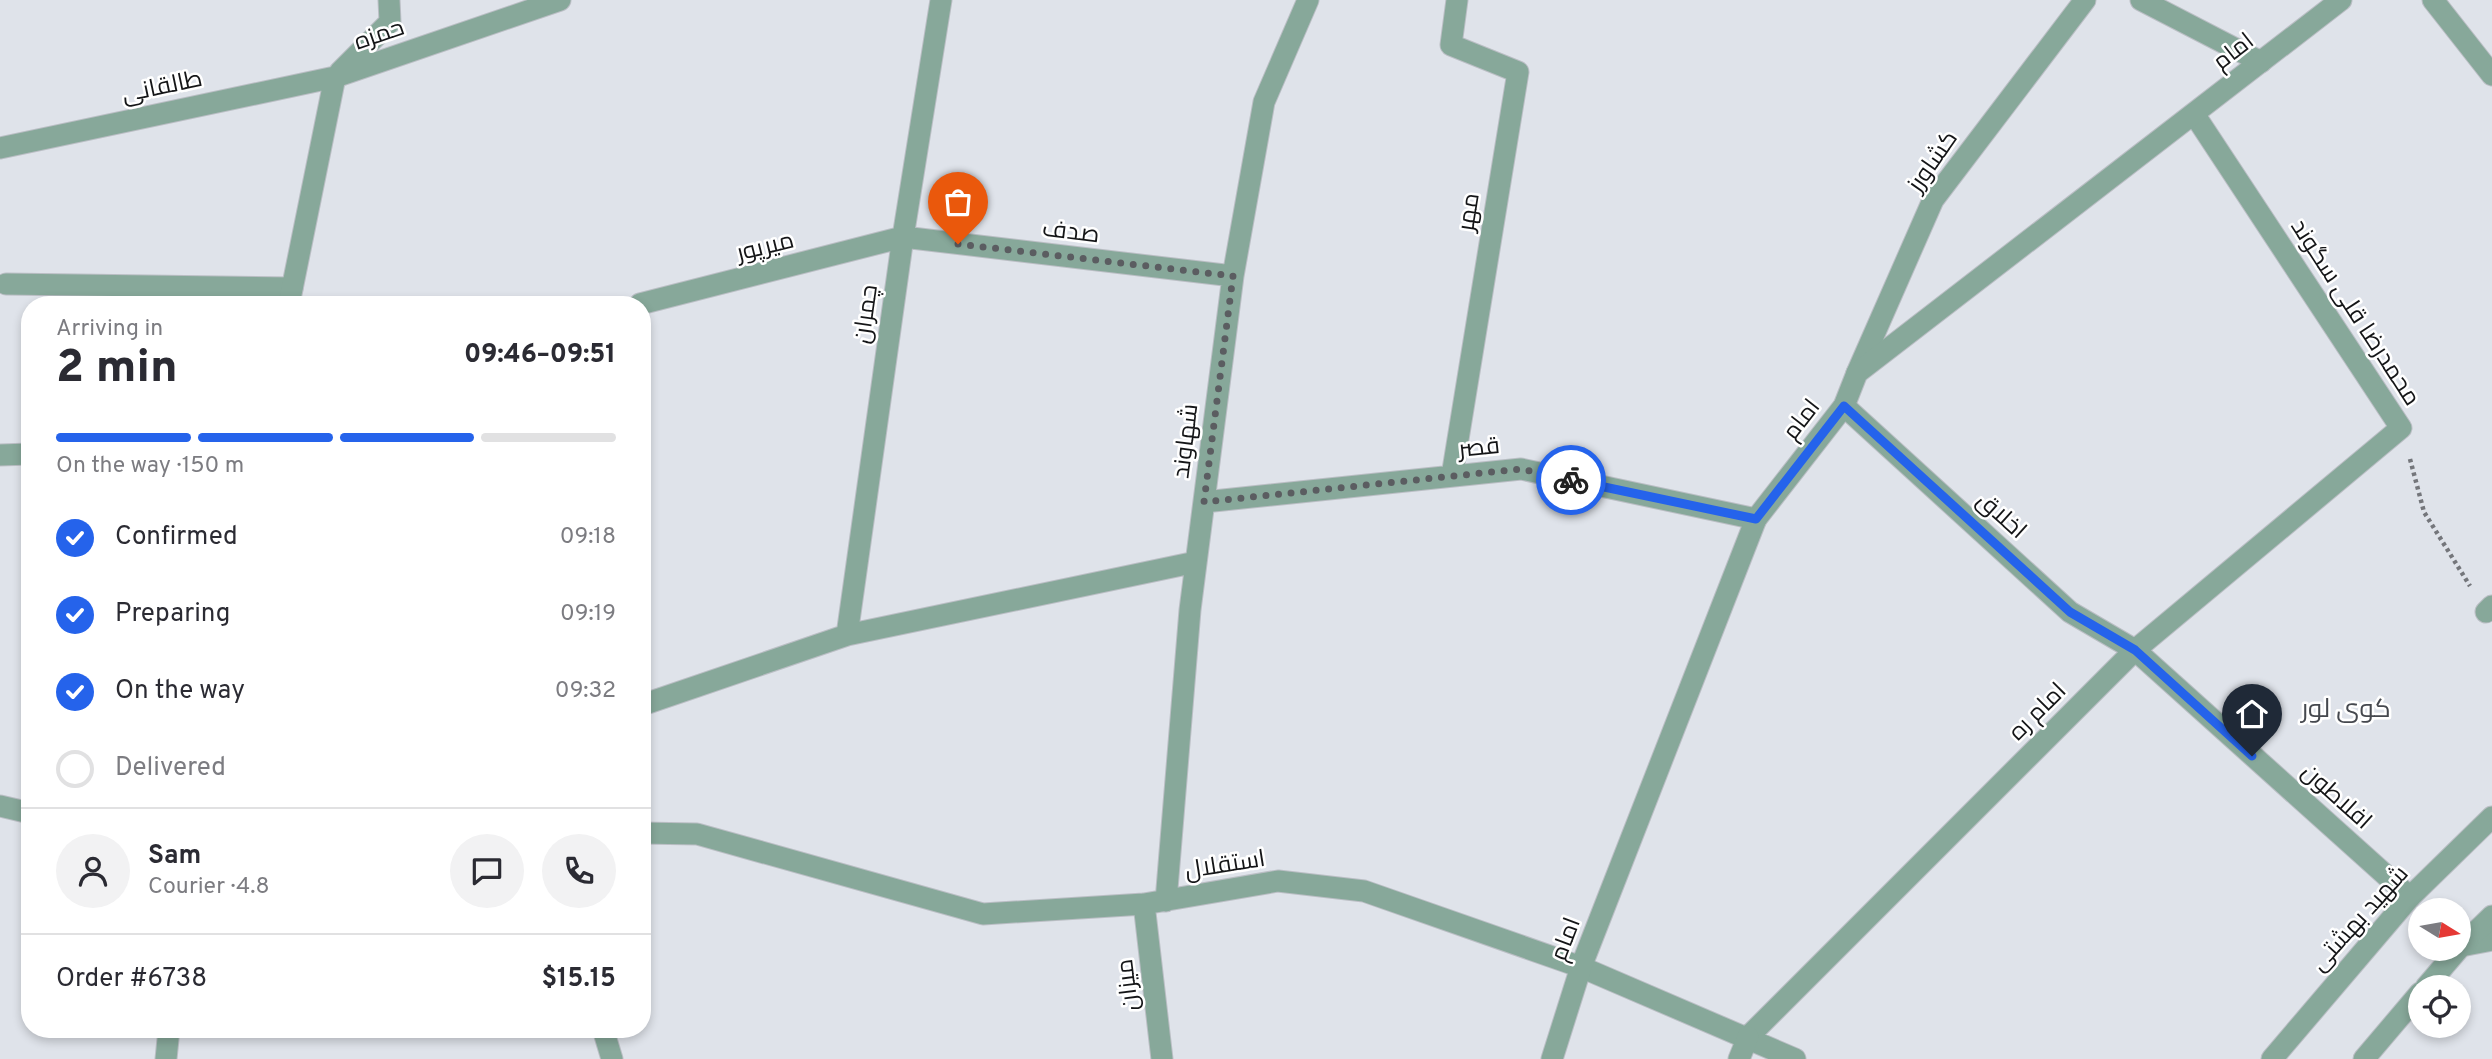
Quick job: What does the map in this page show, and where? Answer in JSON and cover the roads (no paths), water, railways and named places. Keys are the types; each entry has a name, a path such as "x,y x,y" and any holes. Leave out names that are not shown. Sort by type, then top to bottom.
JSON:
{"street":[{"path":"6,284 291,296 335,77 390,22 389,0"},
{"name":"حمزه","path":"335,77 559,0"},
{"name":"چمران","path":"847,635 903,237 941,0"},
{"name":"شهاوند","path":"1166,901 1196,562 1233,276 1264,102 1308,0"},
{"name":"مهر","path":"1451,476 1518,72 1451,45 1457,0"},
{"name":"کشاورز","path":"1857,373 1933,200 2085,0"},
{"path":"2141,0 2261,62"},
{"name":"امام","path":"1552,1059 1581,967 1756,519 1844,406 1857,373 2341,0"},
{"path":"2433,0 2492,75"},
{"name":"طالقانی","path":"0,148 335,77"},
{"name":"محمدرضا قلی سگوند","path":"2194,114 2401,428"},
{"name":"صدف","path":"903,237 1233,276"},
{"name":"میرپور","path":"651,301 903,237"},
{"name":"اخلاق","path":"1844,406 2070,612 2135,650"},
{"name":"امام ره","path":"1739,1059 1748,1037 2135,650 2401,428"},
{"path":"0,454 21,454"},
{"name":"قصر","path":"1204,502 1521,469 1756,519"},
{"path":"651,702 847,635 1196,562"},
{"name":"افلاطون","path":"2135,650 2410,897"},
{"path":"0,806 21,811"},
{"name":"شهید بهشتی","path":"2272,1059 2410,897 2492,817"},
{"name":"استقلال","path":"651,833 697,834 983,914 1144,904 1278,881 1364,891 1581,967 1796,1059"},
{"name":"میزان","path":"1144,904 1162,1059"},
{"path":"2471,936 2492,915"},
{"path":"2471,944 2492,940"},
{"path":"2436,975 2448,961"},
{"path":"2364,1059 2408,1007"},
{"path":"166,1059 168,1038"},
{"path":"606,1038 612,1059"}],"district":[{"name":"کوی لور","path":"2346,708"}]}
